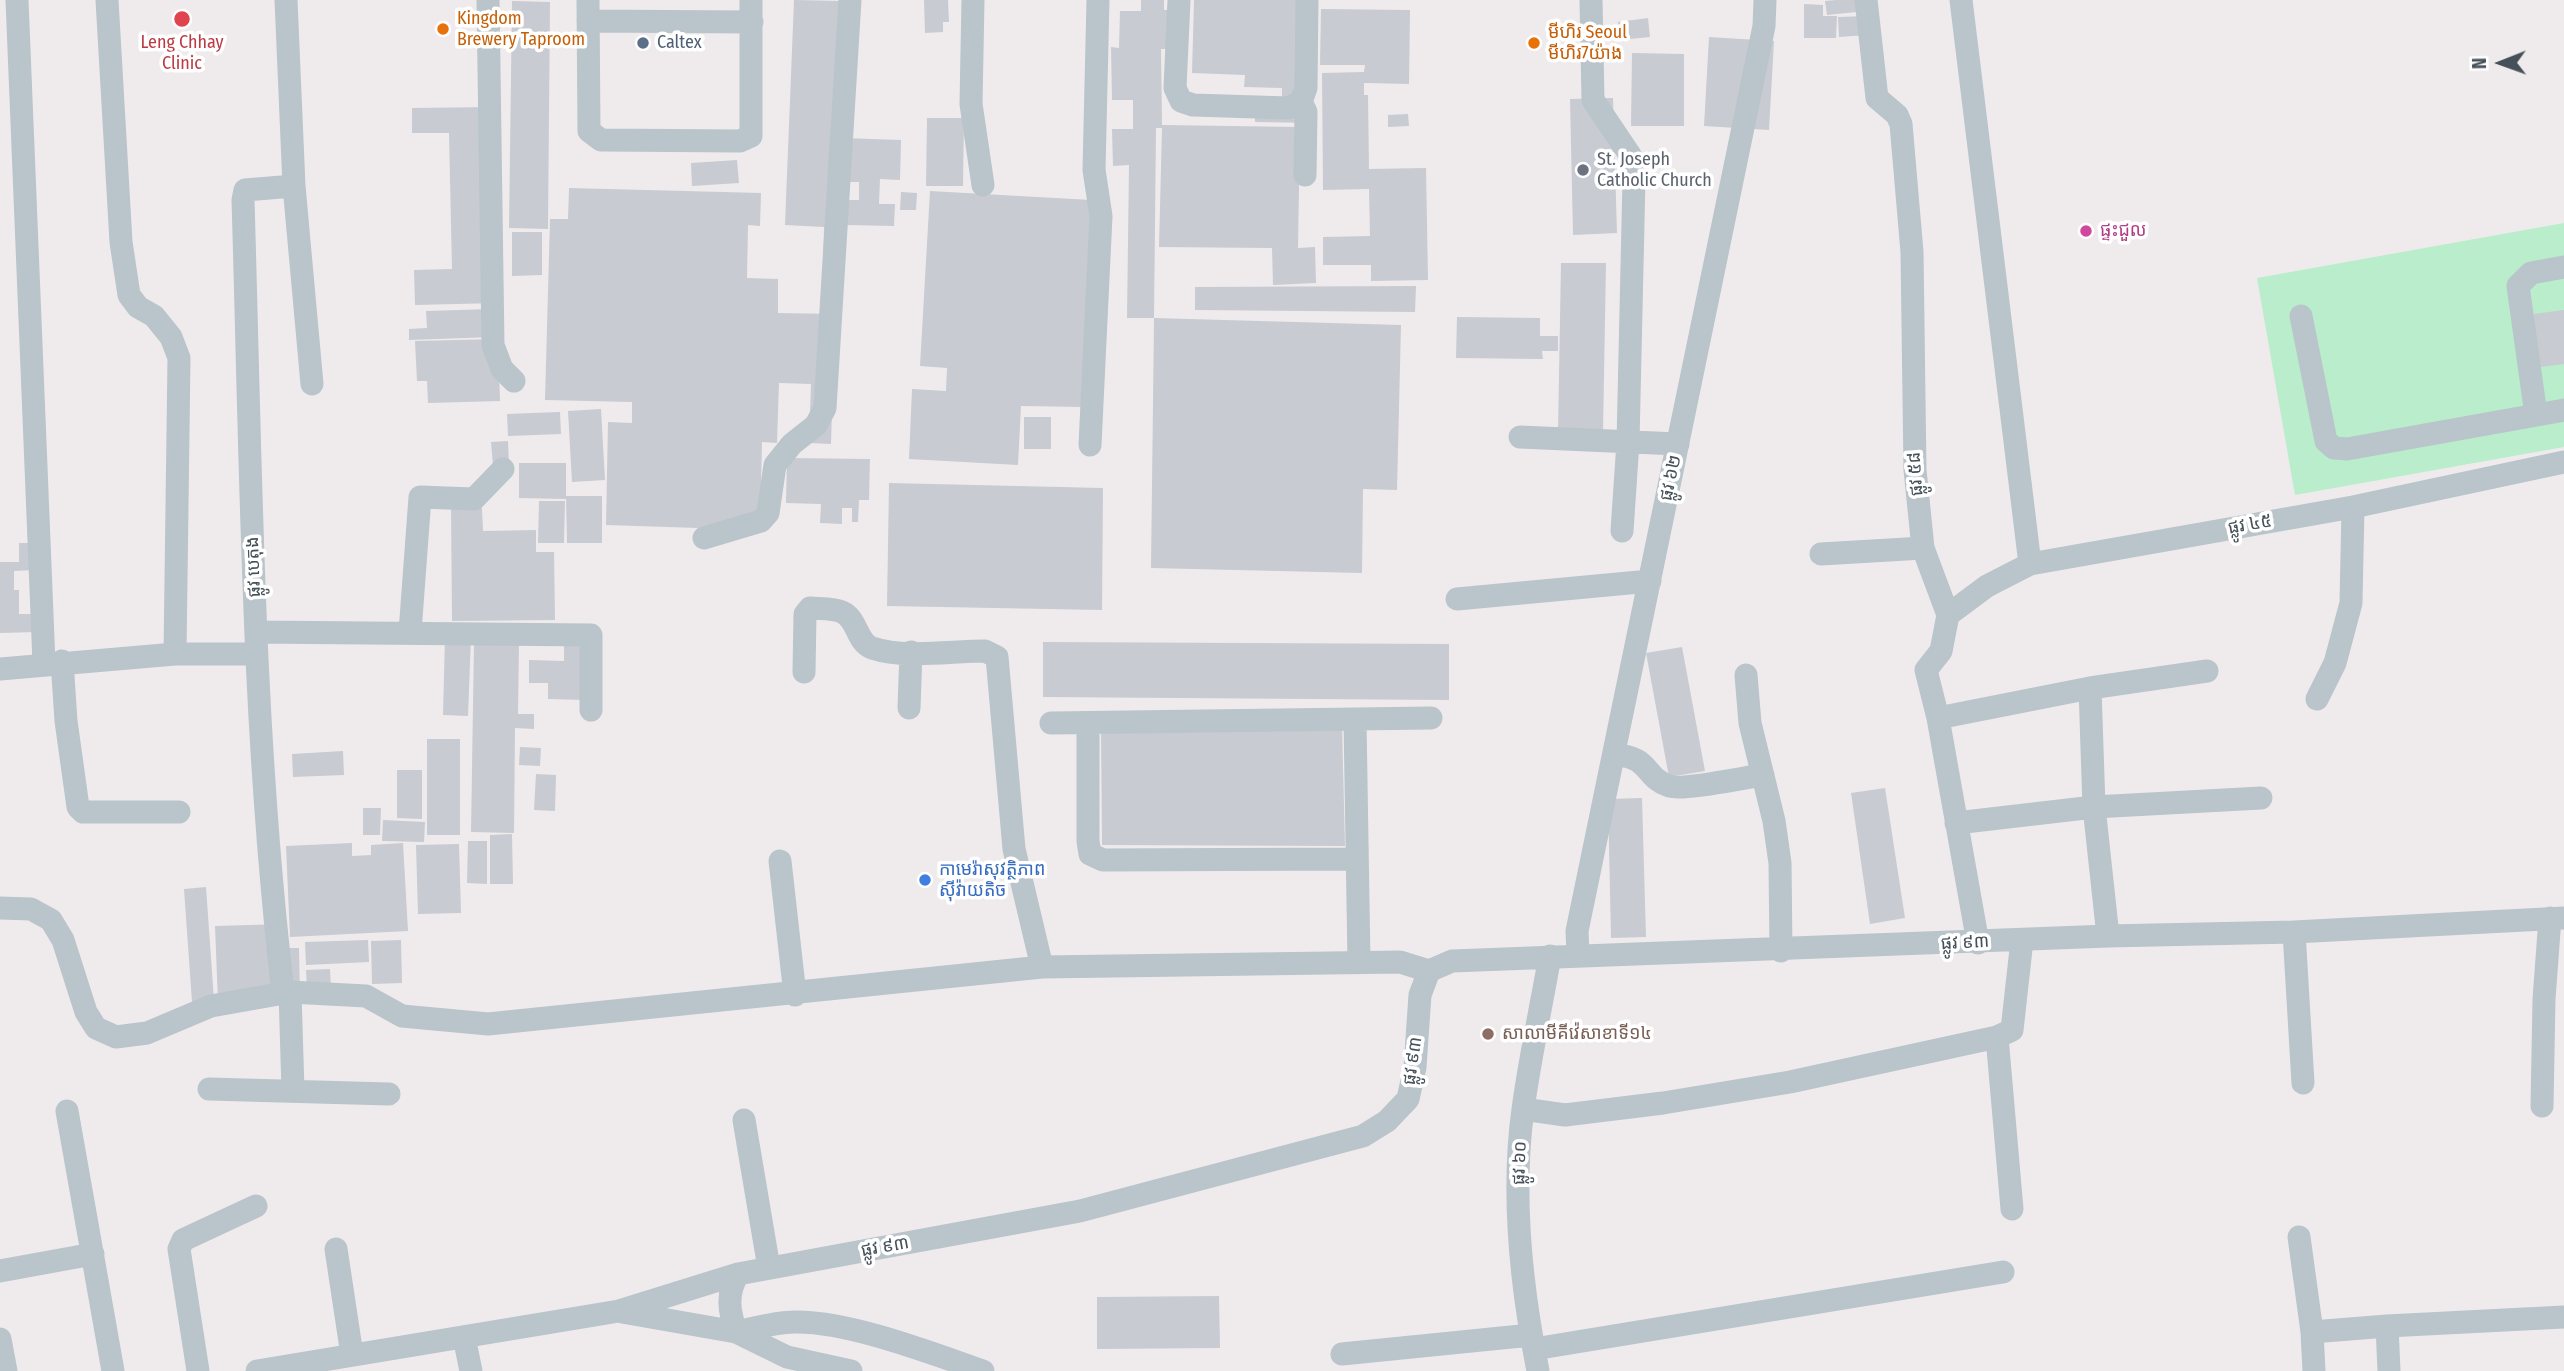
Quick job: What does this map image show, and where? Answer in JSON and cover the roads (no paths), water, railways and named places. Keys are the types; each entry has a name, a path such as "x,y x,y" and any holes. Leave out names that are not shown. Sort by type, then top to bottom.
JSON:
{"street":[{"path":"17,0 53,662 66,721 78,807 83,812 98,814 179,812"},
{"path":"107,0 121,243 129,295 138,307 154,316 171,337 179,358 175,654"},
{"path":"286,0 294,186 312,384"},
{"path":"488,0 493,345 502,369 514,381"},
{"path":"704,538 761,521 768,513 775,466 792,444 816,425 825,408 850,0"},
{"path":"973,0 971,104 982,185"},
{"path":"1090,445 1101,216 1094,170 1098,0"},
{"path":"1179,0 1175,88 1181,101 1193,105 1288,108 1301,102 1306,88 1307,0"},
{"path":"1591,0 1593,100 1630,155 1634,179 1628,442 1622,531"},
{"name":"ផ្លូវ ៦២","path":"1578,955 1577,931 1764,26 1765,0"},
{"name":"ផ្លូវ ៥៨","path":"1866,0 1877,98 1897,115 1904,156 1912,252 1915,470 1923,548 1948,615"},
{"path":"1961,0 2031,564"},
{"path":"588,11 751,11 751,136 740,141 601,140 589,131 588,11"},
{"path":"1301,102 1306,112 1305,175"},
{"name":"ផ្លូវ បេតុង","path":"293,1091 286,992 272,898 256,643 243,200 245,190 294,186"},
{"path":"2536,415 2518,286 2531,274 2564,267"},
{"path":"2301,316 2326,441 2334,449 2347,449 2564,410"},
{"path":"1520,437 1678,444"},
{"name":"ផ្លូវ ៤៥","path":"1948,615 1987,586 2031,564 2353,507 2564,462"},
{"path":"411,632 419,500 422,497 474,499 503,469"},
{"path":"2317,699 2335,663 2351,603 2353,507"},
{"path":"1821,554 1923,548"},
{"path":"1457,599 1650,581"},
{"path":"804,673 805,614 810,608 841,611 853,620 861,638 869,647 911,652 985,651 997,657 1014,849 1042,967"},
{"path":"1948,615 1941,651 1926,670 1938,719 1979,943"},
{"path":"0,669 53,662 175,654 256,643 411,632 591,635 591,710"},
{"path":"909,708 911,652"},
{"path":"1938,719 2091,688 2207,671"},
{"path":"1746,675 1750,723 1780,863 1781,951"},
{"path":"2091,688 2094,807 2108,936"},
{"path":"1051,723 1431,718"},
{"path":"1354,720 1359,962"},
{"path":"1088,723 1090,854 1103,860 1357,859"},
{"path":"1614,755 1632,755 1672,788 1763,775"},
{"path":"1956,823 2094,807 2261,797"},
{"path":"780,861 795,995"},
{"path":"0,908 31,909 51,920 64,940 86,1013 96,1028 116,1037 147,1033 211,1006 286,992 338,992 366,996 402,1016 488,1024 795,995 1042,967 1401,962 1429,971"},
{"path":"2542,1105 2544,999 2557,918"},
{"name":"ផ្លូវ ៩៣","path":"257,1371 619,1311 738,1274 1080,1211 1363,1136 1387,1121 1408,1099 1415,1067 1420,995 1429,971 1452,961 1578,955 1781,951 2108,936 2294,932 2557,918"},
{"path":"2294,932 2304,1083"},
{"path":"1523,1109 1565,1115 1663,1103 1790,1082 1997,1037 2012,1030 2022,940"},
{"name":"ផ្លូវ ៦០","path":"1534,1352 1519,1239 1523,1109 1550,956"},
{"path":"1997,1037 2012,1209"},
{"path":"209,1089 389,1094"},
{"path":"67,1111 113,1371"},
{"path":"744,1120 769,1268"},
{"path":"198,1371 179,1249 183,1240 256,1206"},
{"path":"2299,1237 2312,1332 2314,1371"},
{"path":"336,1249 352,1355"},
{"path":"0,1271 93,1254"},
{"path":"1342,1354 1534,1352 2003,1272"},
{"path":"736,1332 729,1302 731,1285 738,1274"},
{"path":"619,1311 736,1332 787,1357 851,1371"},
{"path":"2312,1332 2564,1317"},
{"path":"736,1332 793,1321 827,1325 916,1348 983,1371"},
{"path":"2387,1326 2389,1371"},
{"path":"464,1337 471,1371"},
{"path":"0,1339 6,1371"}],"place":[{"name":"Leng Chhay Clinic","path":"182,19"},
{"name":"Kingdom Brewery Taproom","path":"443,29"},
{"name":"Caltex","path":"643,43"},
{"name":"មីហិរ Seoul មីហិរ7យ៉ាង","path":"1534,43"},
{"name":"St. Joseph Catholic Church","path":"1583,170"},
{"name":"ផ្ទះជួល","path":"2086,231"},
{"name":"កាមេរ៉ាសុវត្ថិភាព ស៊ីវ៉ាយតិច","path":"925,880"},
{"name":"សាលាមីគីវ៉េសាខាទី១៤","path":"1488,1034"}]}
